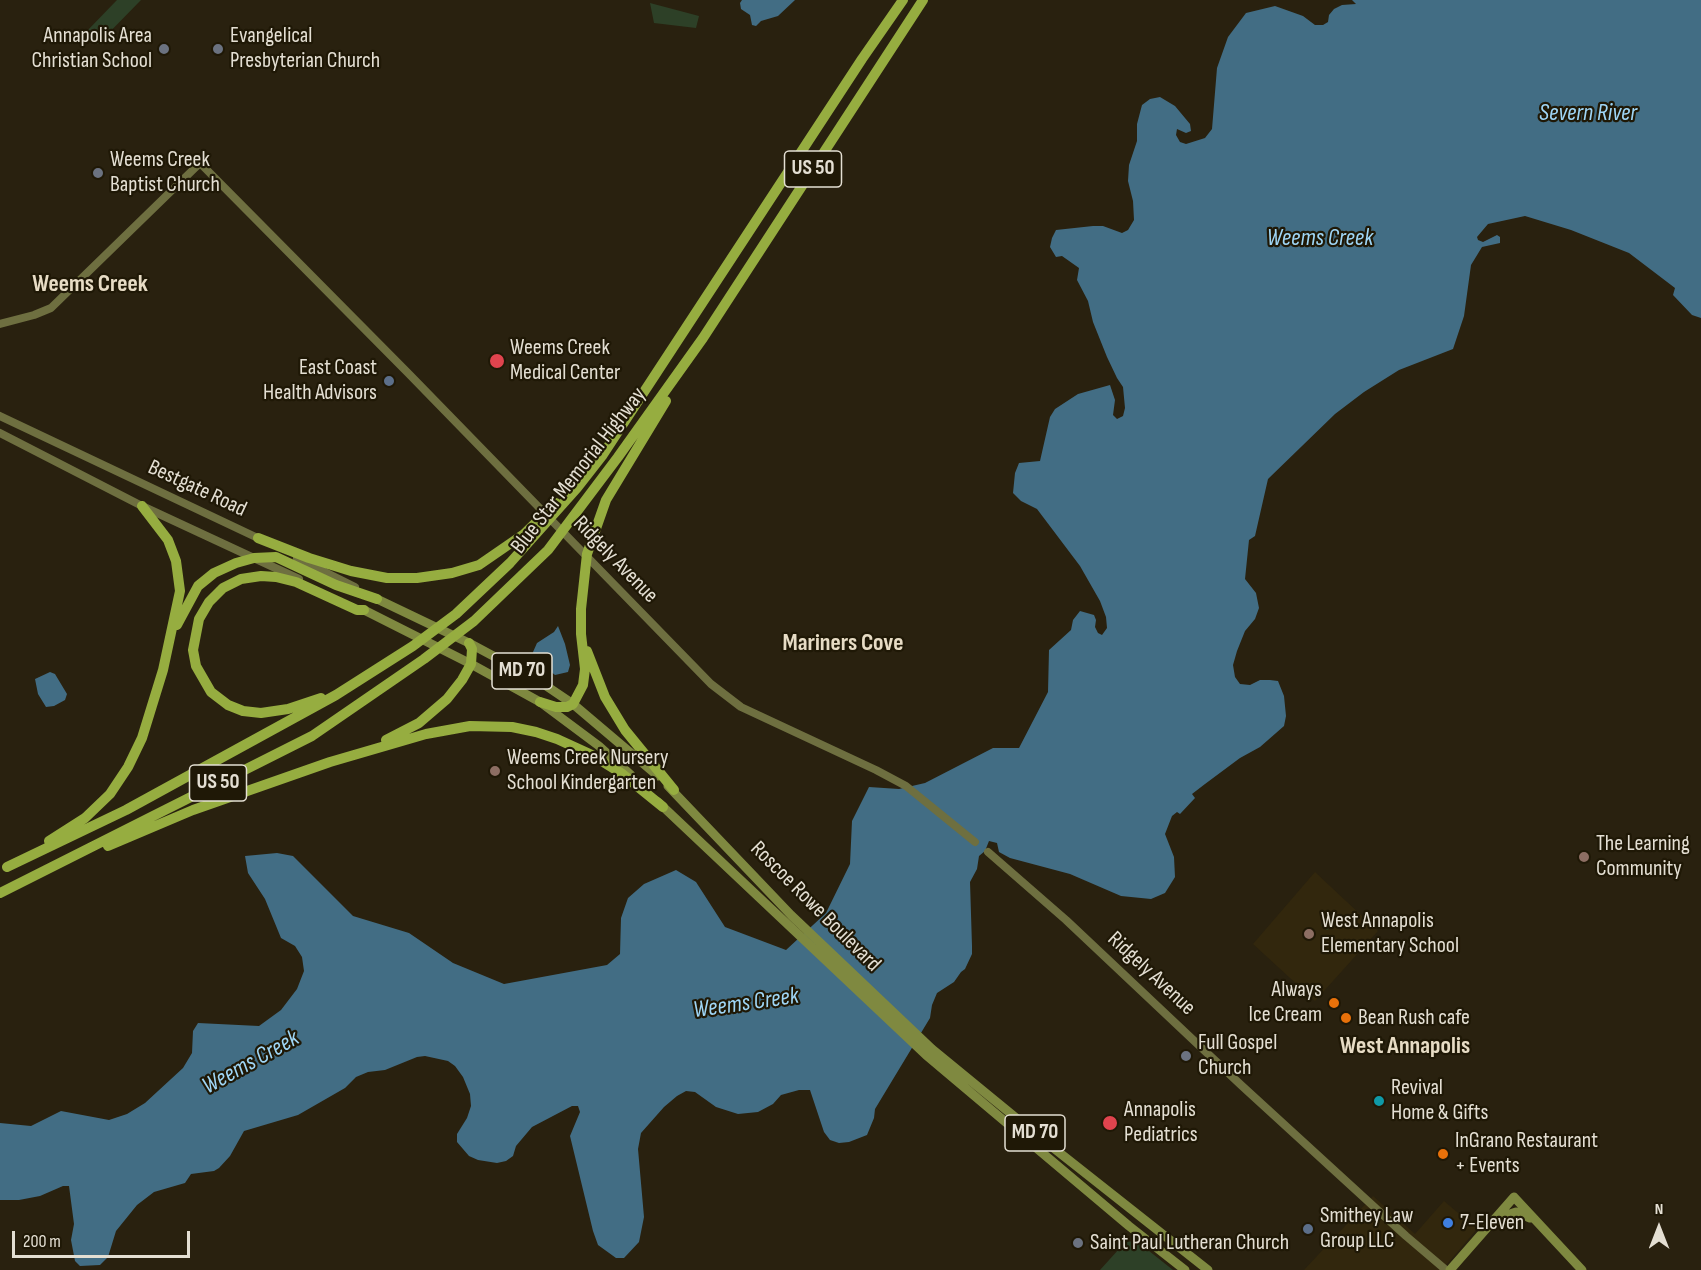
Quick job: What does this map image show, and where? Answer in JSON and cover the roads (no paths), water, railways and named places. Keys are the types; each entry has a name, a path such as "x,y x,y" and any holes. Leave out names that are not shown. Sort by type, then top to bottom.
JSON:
{"highway":[{"name":"Blue Star Memorial Highway","path":"3,869 126,810 336,695 406,650 456,614 510,563 577,488 608,448 903,0"},
{"name":"Blue Star Memorial Highway","path":"2,892 312,736 424,659 474,621 548,550 703,338 923,0"},
{"path":"258,538 309,558 351,571 387,578 417,578 452,573 479,565 524,534 564,495 683,335"},
{"path":"540,702 556,707 567,707 573,704 583,685 585,669 581,609 587,554 606,500 703,338"},
{"path":"3,869 85,818 110,794 128,767 142,738 171,636 180,591 176,561 168,540 142,506"},
{"path":"171,636 198,586 214,573 254,558 276,557 336,585 377,598"},
{"path":"336,695 288,709 261,713 243,711 228,705 211,692 196,666 193,650 200,619 210,602 223,588 241,579 261,576 296,582 357,610 364,610"},
{"path":"581,634 605,697 625,730 674,790"},
{"path":"2,892 193,810 330,762 395,736 419,723 447,699 471,664 472,649 469,643"},
{"path":"330,762 450,728 490,725 536,732 592,755 621,773 663,807"}],"main road":[{"name":"Ridgely Avenue","path":"0,324 51,308 200,163 711,684 741,707 906,786 975,842"},
{"name":"Bestgate Road","path":"0,416 258,538 377,598"},
{"name":"Bestgate Road","path":"0,433 142,506 364,610"},
{"name":"Roscoe Rowe Boulevard","path":"377,598 536,679 573,704 674,790 794,923"},
{"name":"Roscoe Rowe Boulevard","path":"364,610 540,702 599,746 663,807 794,923 929,1052 1129,1227 1185,1270"},
{"name":"Ridgely Avenue","path":"988,852 1066,920 1406,1236 1448,1270"},
{"name":"Roscoe Rowe Boulevard","path":"929,1052 1208,1270"},
{"path":"1448,1270 1514,1197 1582,1270"},
{"path":"1485,1230 1511,1212 1520,1213 1535,1220"}],"water":[{"path":"742,0 795,0 778,16 761,21 756,26 752,25 750,15 741,9"},
{"name":"Weems Creek","path":"1352,0 1701,0 1701,318 1692,315 1673,295 1675,288 1629,253 1571,230 1525,216 1488,224 1477,237 1478,240 1483,242 1497,235 1500,237 1500,243 1482,247 1471,265 1464,316 1453,349 1399,370 1364,392 1335,414 1268,479 1255,536 1249,540 1245,579 1256,593 1259,608 1255,619 1245,631 1233,665 1235,677 1240,684 1250,685 1260,680 1278,681 1284,696 1286,716 1284,726 1260,747 1240,758 1192,794 1195,798 1180,814 1177,812 1172,816 1165,834 1174,857 1175,877 1165,893 1151,899 1121,896 1070,874 1010,858 999,852 997,843 989,841 985,851 979,856 977,869 970,882 972,954 965,969 954,982 937,993 930,1018 875,1109 867,1135 849,1142 839,1143 830,1140 824,1132 810,1090 799,1090 781,1095 773,1104 758,1112 738,1114 716,1107 695,1092 686,1091 664,1107 641,1133 638,1149 644,1217 639,1242 624,1258 616,1258 598,1245 593,1231 570,1136 580,1112 578,1106 572,1106 532,1127 516,1146 513,1156 506,1161 497,1163 478,1160 469,1156 457,1142 457,1134 471,1106 470,1094 463,1077 448,1061 425,1056 385,1070 368,1072 356,1077 345,1088 298,1115 244,1131 230,1156 219,1168 214,1171 191,1174 185,1183 154,1192 137,1205 116,1231 108,1257 100,1265 80,1266 75,1261 71,1240 74,1224 69,1186 63,1186 40,1196 19,1200 0,1200 0,1123 31,1126 61,1111 109,1120 127,1114 145,1103 183,1068 192,1053 193,1031 198,1023 259,1026 281,1010 297,989 304,971 302,957 295,946 281,938 265,899 248,873 245,856 277,853 293,856 353,916 409,933 453,963 504,984 607,965 620,954 621,918 628,898 644,884 676,870 696,882 725,927 786,950 826,913 850,864 852,821 869,787 899,789 925,783 993,748 1019,748 1048,692 1049,650 1071,630 1073,620 1080,611 1094,615 1098,633 1102,635 1107,628 1100,601 1080,566 1037,509 1021,501 1013,493 1015,473 1019,463 1040,461 1050,417 1055,409 1078,394 1110,385 1115,400 1113,415 1117,419 1123,416 1125,408 1123,387 1107,357 1093,322 1088,301 1077,280 1079,268 1062,256 1056,257 1050,247 1052,238 1056,230 1093,226 1103,226 1122,233 1128,230 1134,220 1133,201 1128,181 1129,165 1137,141 1137,124 1142,105 1150,99 1160,97 1175,106 1190,124 1191,131 1186,133 1177,129 1176,135 1180,142 1186,144 1205,138 1212,129 1217,68 1228,37 1246,13 1275,6 1303,16 1315,25 1323,25 1328,22 1329,15 1334,9 1342,5 1356,4"},
{"path":"558,626 570,665 568,672 555,675 535,659 533,652 537,643 554,632"},
{"path":"50,672 55,674 67,694 65,700 54,706 46,707 38,694 35,679"}],"place":[{"name":"Annapolis Area Christian School","path":"164,49"},
{"name":"Evangelical Presbyterian Church","path":"218,49"},
{"name":"Weems Creek Baptist Church","path":"98,173"},
{"name":"Weems Creek Medical Center","path":"497,361"},
{"name":"East Coast Health Advisors","path":"389,381"},
{"name":"Weems Creek Nursery School Kindergarten","path":"495,771"},
{"name":"The Learning Community","path":"1584,857"},
{"name":"West Annapolis Elementary School","path":"1309,934"},
{"name":"Always Ice Cream","path":"1334,1003"},
{"name":"Bean Rush cafe","path":"1346,1018"},
{"name":"Full Gospel Church","path":"1186,1056"},
{"name":"Revival Home & Gifts","path":"1379,1101"},
{"name":"Annapolis Pediatrics","path":"1110,1123"},
{"name":"InGrano Restaurant + Events","path":"1443,1154"},
{"name":"7-Eleven","path":"1448,1223"},
{"name":"Smithey Law Group LLC","path":"1308,1229"},
{"name":"Saint Paul Lutheran Church","path":"1078,1243"}],"district":[{"name":"Weems Creek","path":"90,285"},
{"name":"Mariners Cove","path":"843,644"},
{"name":"West Annapolis","path":"1405,1047"}],"water label":[{"name":"Severn River","path":"1588,114"}]}
